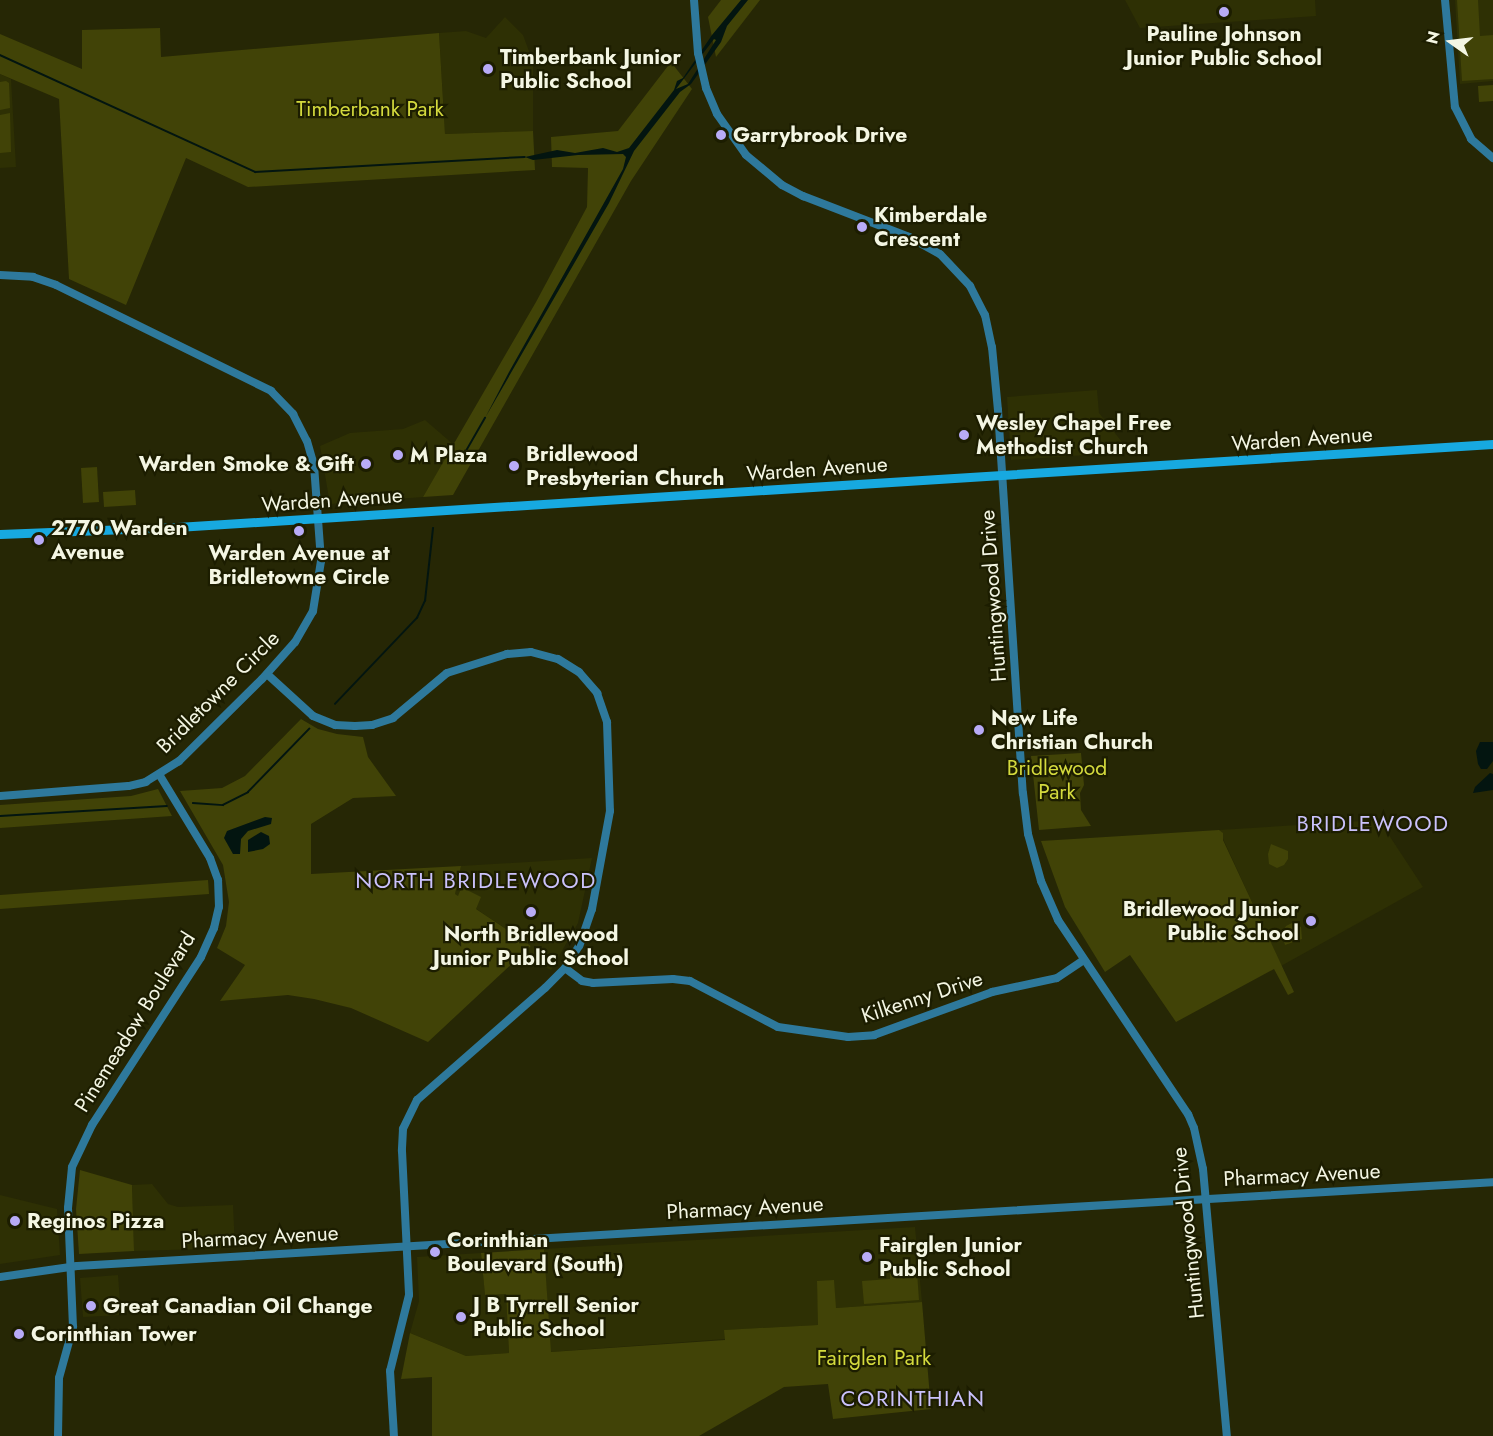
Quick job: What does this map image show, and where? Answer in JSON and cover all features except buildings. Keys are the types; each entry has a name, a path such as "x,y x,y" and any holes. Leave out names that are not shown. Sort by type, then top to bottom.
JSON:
{"main road":[{"name":"Warden Avenue","path":"0,534 318,519 1493,444"}],"street":[{"name":"Huntingwood Drive","path":"694,0 698,53 706,88 721,121 746,155 782,185 803,196 925,245 954,266 979,301 989,331 1003,475 1028,834 1049,900 1084,960 1188,1114 1199,1146 1227,1436"},
{"path":"1445,0 1455,107 1471,139 1493,158"},
{"name":"Bridletowne Circle","path":"0,275 33,277 56,285 271,391 293,414 307,441 314,465 321,568 313,611 295,642 267,674 192,750 159,774 146,782 108,789 0,796"},
{"path":"267,674 313,716 329,723 349,726 372,725 393,718 447,673 507,654 540,654 558,659 579,672 597,693 605,716 611,791 592,909 579,946 565,968 423,1094 410,1111 402,1141 408,1304 390,1371 393,1436"},
{"name":"Pinemeadow Boulevard","path":"58,1436 59,1378 73,1332 68,1198 72,1167 79,1148 201,957 214,928 219,907 218,880 210,858 159,774"},
{"name":"Kilkenny Drive","path":"565,968 582,981 593,983 667,979 690,981 778,1028 848,1037 874,1035 992,992 1057,978 1084,960"},
{"name":"Pharmacy Avenue","path":"0,1277 70,1266 1493,1182"}],"shaded area":[{"path":"741,0 748,0 727,26 721,42 691,84 680,92 634,151 609,203 485,418 623,169 626,157 623,154 578,155 533,160 525,157 557,150 575,153 603,148 617,152 629,148 674,90 677,81 683,78 712,35","holes":["714,39 716,40 688,84 676,89"]},
{"name":"Pauline Johnson Junior Public School","path":"1125,0 1315,0 1316,16 1140,28"},
{"path":"1455,0 1493,0 1493,81 1460,84"},
{"name":"Timberbank Junior Public School","path":"505,17 523,35 533,62 533,131 445,134 439,33 466,31 486,38"},
{"path":"0,74 11,79 16,167 0,168"},
{"path":"1097,390 1099,413 1130,452 1011,460 1007,397"},
{"path":"425,420 454,445 423,497 330,504 320,446 350,433 403,429"},
{"path":"1480,742 1493,742 1493,761 1487,769 1481,769 1478,764 1476,751"},
{"path":"1490,773 1493,774 1493,790 1473,793 1475,787"},
{"path":"265,817 272,818 271,824 248,831 241,839 240,854 233,854 224,838 227,831"},
{"name":"Bridlewood Junior Public School","path":"1379,820 1423,887 1281,966 1219,830"},
{"path":"261,832 269,836 270,844 263,849 248,852 248,840"},
{"name":"North Bridlewood Junior Public School","path":"592,858 578,923 551,970 520,956 531,946 454,894 461,866"},
{"path":"152,1184 168,1204 178,1207 233,1205 235,1248 134,1251 132,1185"},
{"path":"0,1195 57,1209 60,1255 0,1264"},
{"path":"915,1227 922,1302 836,1308 817,1281 819,1325 725,1330 725,1339 550,1352 544,1249"},
{"name":"J B Tyrrell Senior Public School","path":"481,1253 485,1294 506,1293 509,1353 466,1356 410,1333 419,1301 417,1257"},
{"path":"118,1275 121,1315 83,1317 80,1278"}],"green space":[{"path":"721,0 760,0 716,57 708,17"},
{"path":"1457,0 1478,0 1480,36 1493,35 1493,79 1462,81"},
{"name":"Timberbank Park","path":"160,28 161,57 439,33 445,134 533,131 535,170 248,187 186,158 126,305 69,279 59,99 0,74 0,34 82,69 82,30"},
{"path":"671,62 692,89 631,181 453,495 423,497 536,302 587,207 588,168 552,167 551,137 618,131"},
{"path":"0,82 9,83 10,108 0,110"},
{"path":"1493,85 1493,101 1479,102 1478,86"},
{"path":"10,113 11,152 0,153 0,115"},
{"path":"97,467 99,502 83,503 81,468"},
{"path":"135,490 136,505 104,507 103,492"},
{"path":"301,719 318,729 363,737 368,757 396,796 353,798 311,824 311,874 461,866 455,894 458,896 460,891 465,889 481,897 476,909 531,946 428,1042 351,1008 314,999 288,995 220,1001 245,965 217,948 226,926 229,902 223,865 180,791 222,788 245,776"},
{"name":"Bridlewood Park","path":"1081,753 1084,785 1080,793 1081,810 1091,826 1039,830 1031,756"},
{"path":"158,789 172,816 0,828 0,805 131,796"},
{"name":"Bridlewood Park","path":"1219,830 1223,833 1223,840 1294,992 1288,995 1274,969 1176,1022 1130,955 1105,972 1065,907 1041,841"},
{"path":"1271,844 1288,851 1288,859 1284,865 1277,868 1269,864 1268,854"},
{"path":"208,880 209,894 0,909 0,895"},
{"path":"1292,923 1301,927 1302,939 1285,945 1282,934 1286,926"},
{"path":"80,1170 132,1185 134,1251 79,1254 76,1209"},
{"name":"Fairglen Park","path":"544,1249 551,1352 725,1340 724,1330 818,1325 817,1281 834,1280 836,1308 922,1302 931,1409 833,1419 828,1384 784,1387 699,1436 432,1436 432,1377 401,1379 410,1333 466,1356 509,1353 506,1294 485,1295 481,1253"},
{"path":"917,1272 919,1300 864,1304 862,1281 890,1279 890,1274"}],"waterway":[{"path":"0,55 255,172 525,157"},
{"path":"462,458 485,418"},
{"path":"335,704 417,618 425,601 433,528"},
{"path":"193,803 223,805 248,792 309,729"},
{"path":"0,816 167,806"}],"place":[{"name":"Pauline Johnson Junior Public School","path":"1224,12"},
{"name":"Timberbank Junior Public School","path":"488,69"},
{"name":"Garrybrook Drive","path":"721,135"},
{"name":"Kimberdale Crescent","path":"862,227"},
{"name":"Wesley Chapel Free Methodist Church","path":"964,435"},
{"name":"M Plaza","path":"398,455"},
{"name":"Warden Smoke & Gift","path":"366,464"},
{"name":"Bridlewood Presbyterian Church","path":"514,466"},
{"name":"Warden Avenue at Bridletowne Circle","path":"299,531"},
{"name":"2770 Warden Avenue","path":"39,540"},
{"name":"New Life Christian Church","path":"979,730"},
{"name":"North Bridlewood Junior Public School","path":"531,912"},
{"name":"Bridlewood Junior Public School","path":"1311,921"},
{"name":"Reginos Pizza","path":"15,1221"},
{"name":"Corinthian Boulevard (South)","path":"435,1252"},
{"name":"Fairglen Junior Public School","path":"867,1257"},
{"name":"Great Canadian Oil Change","path":"91,1306"},
{"name":"J B Tyrrell Senior Public School","path":"461,1317"},
{"name":"Corinthian Tower","path":"19,1334"}],"district":[{"name":"BRIDLEWOOD","path":"1373,824"},
{"name":"NORTH BRIDLEWOOD","path":"476,881"},
{"name":"CORINTHIAN","path":"913,1399"}]}
